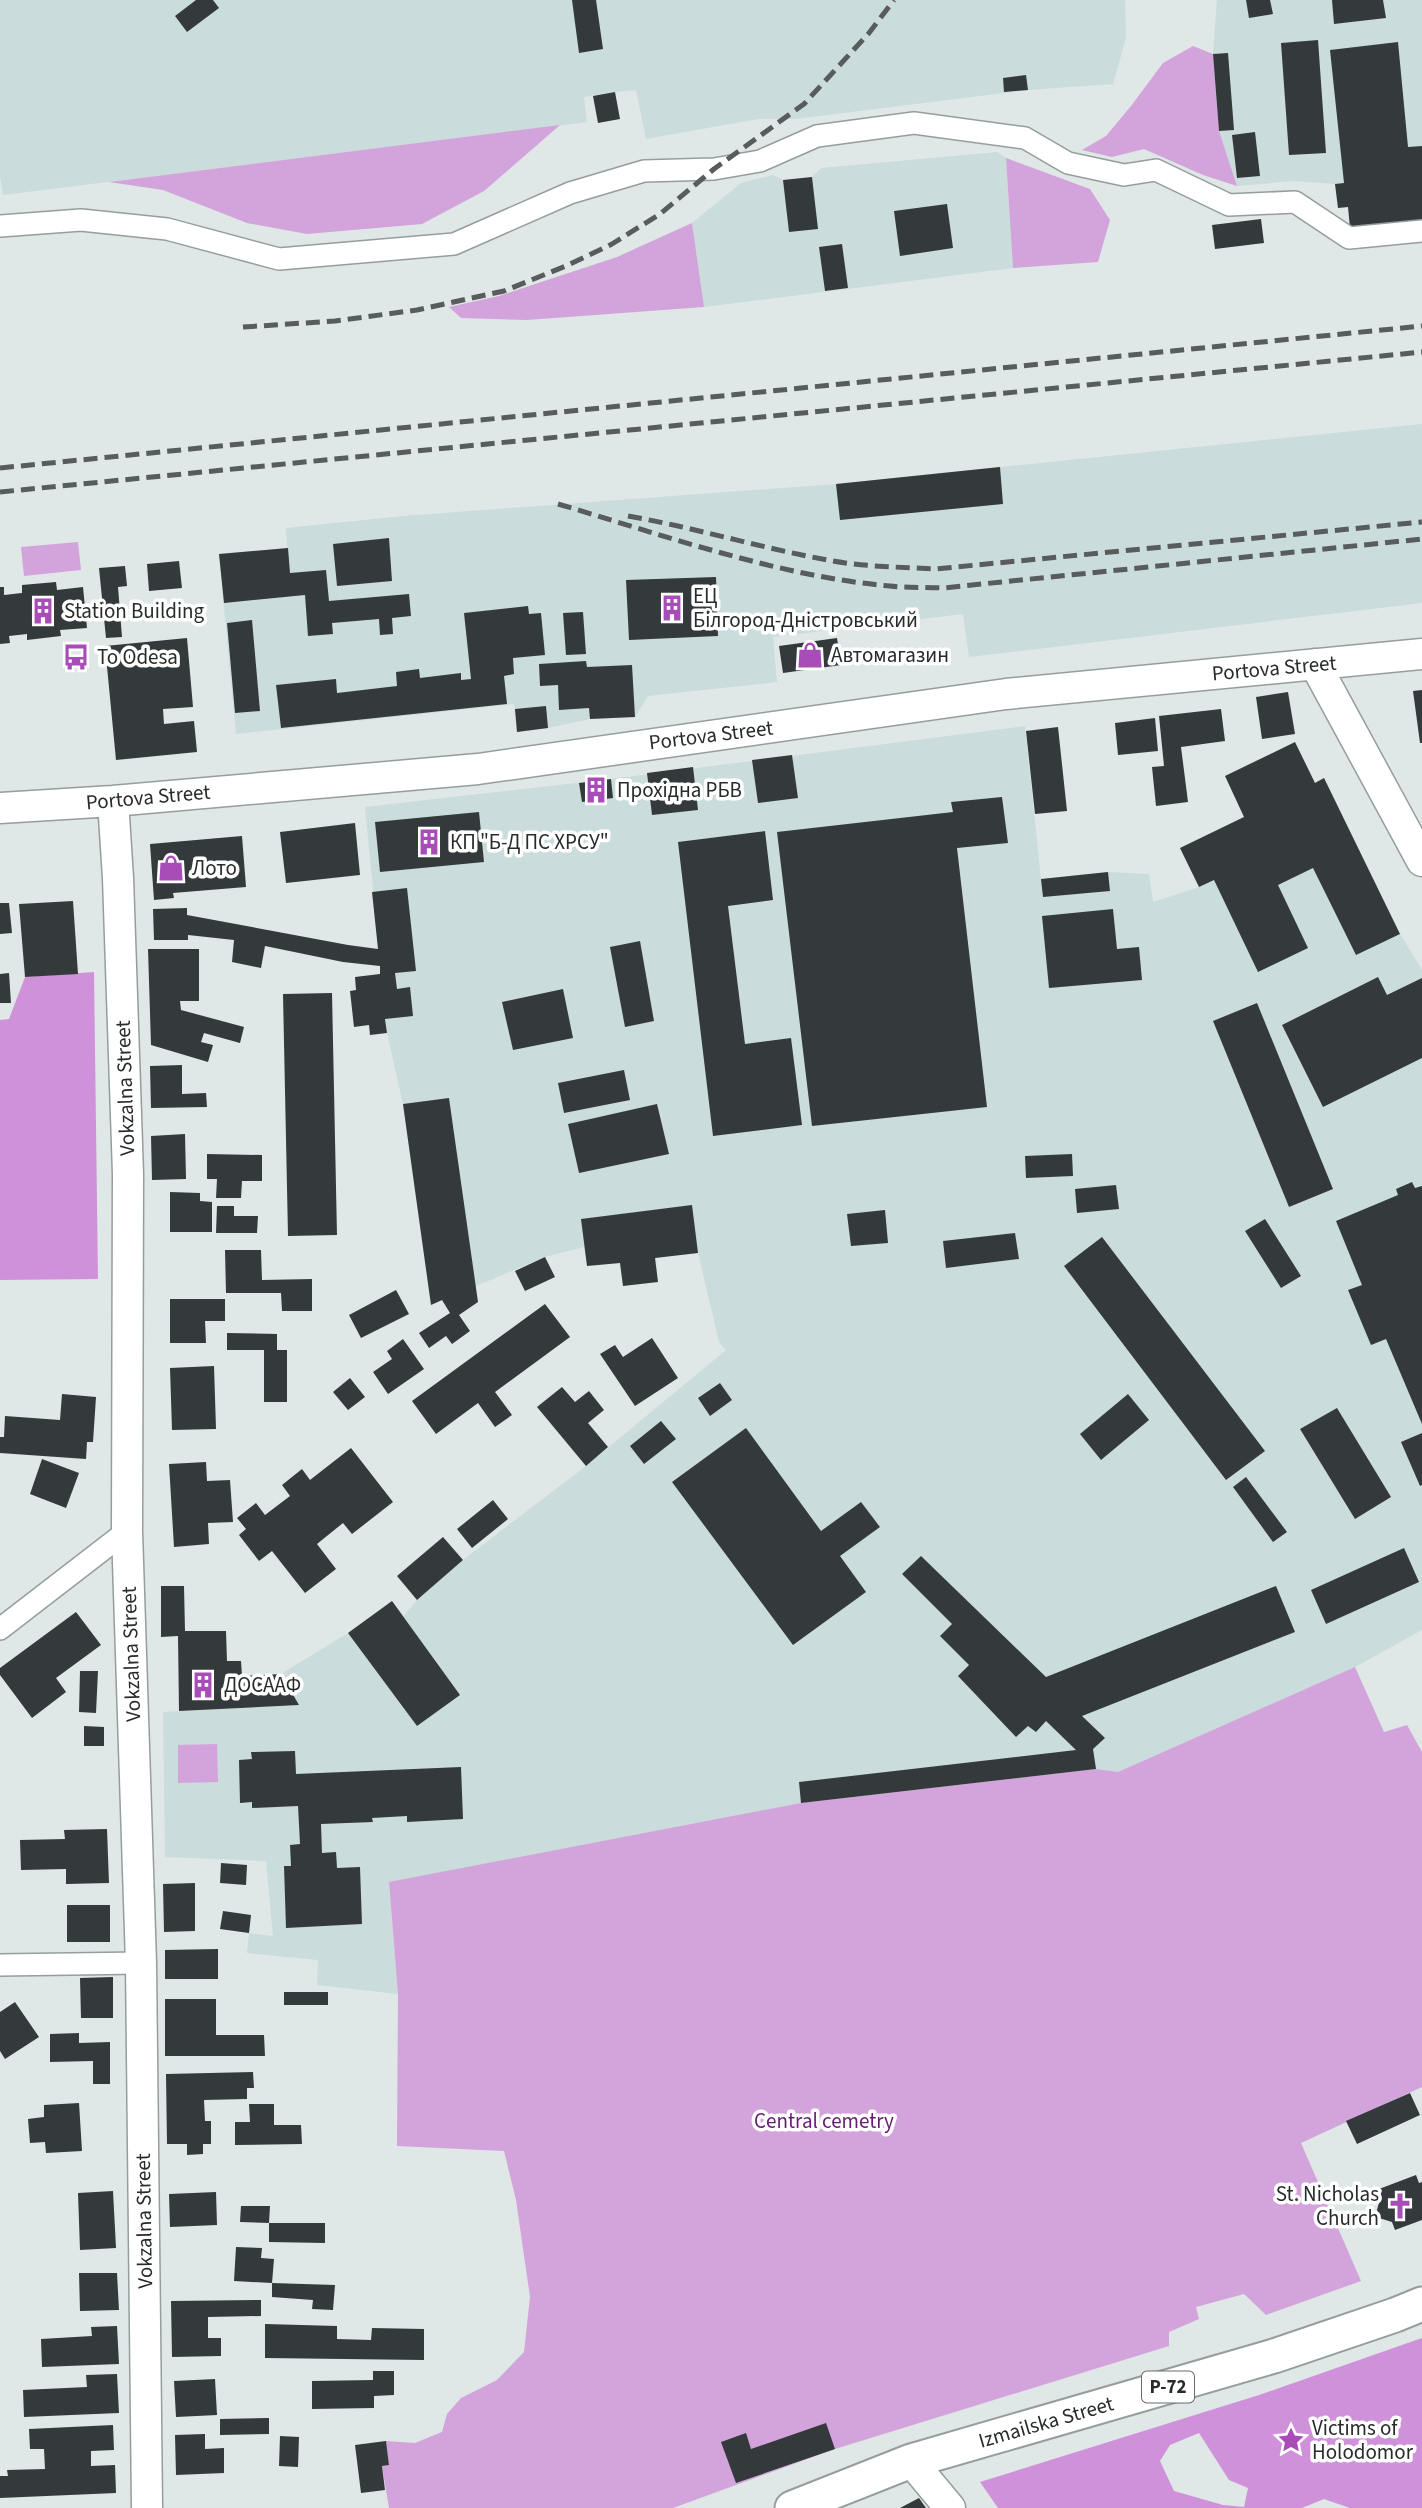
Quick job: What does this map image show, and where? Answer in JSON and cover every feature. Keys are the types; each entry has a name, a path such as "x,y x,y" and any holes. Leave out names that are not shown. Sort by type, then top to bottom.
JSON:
{"main road":[{"name":"Izmailska Street","path":"792,2508 911,2461 1274,2356 1422,2304"}],"street":[{"path":"0,226 81,220 167,229 279,259 454,244 570,194 644,171 725,167 760,161 817,136 914,123 1025,138 1068,163 1124,175 1156,170 1230,205 1295,202 1349,238 1422,231"},
{"name":"Portova Street","path":"0,808 113,801 478,769 1006,694 1422,654"},
{"path":"1315,664 1422,861"},
{"name":"Vokzalna Street","path":"113,801 128,1174 127,1531 141,1963 147,2508"},
{"path":"0,1629 127,1531"},
{"path":"0,1965 141,1963"},
{"path":"911,2461 950,2508"}],"shaded area":[{"path":"0,0 1125,0 1126,38 1113,84 1028,90 795,119 758,119 646,139 636,90 615,92 584,97 587,122 3,195 0,176"},
{"path":"1217,0 1422,0 1422,221 1350,228 1348,207 1338,208 1335,184 1293,181 1237,186 1219,131 1213,54"},
{"path":"997,152 1006,158 1013,268 704,307 692,223 741,183 773,175 783,180 812,177 821,168"},
{"path":"1422,424 1422,603 969,657 963,614 773,637 777,682 648,696 635,717 590,719 517,732 514,704 236,734 219,554 287,548 286,528 403,516 836,484"},
{"path":"1025,726 1041,879 1108,872 1149,874 1153,902 1199,887 1180,848 1324,778 1400,934 1422,970 1422,1630 1355,1667 1118,1772 1096,1769 389,1883 398,1994 317,1985 318,1960 247,1953 249,1933 273,1936 266,1861 165,1857 163,1712 298,1705 281,1674 348,1633 392,1601 404,1616 417,1600 463,1560 586,1466 726,1350 719,1342 698,1253 656,1258 658,1282 623,1286 620,1263 587,1266 584,1247 545,1257 431,1305 403,1104 387,1033 365,807 611,779"},
{"path":"94,972 98,1279 0,1280 0,1020 9,1019 25,977"},
{"path":"1422,2338 1422,2508 1350,2508 1324,2499 1302,2508 998,2508 980,2482 1259,2395","holes":["1199,2433 1229,2480 1248,2488 1244,2507 1223,2505 1174,2491 1160,2461 1170,2445"]}],"green space":[{"path":"1193,46 1213,54 1219,131 1237,186 1203,175 1144,149 1112,157 1082,150 1106,136 1163,63"},
{"path":"560,125 484,191 422,224 307,234 247,223 163,190 109,182"},
{"path":"1006,158 1090,189 1110,220 1098,262 1013,268"},
{"path":"692,223 704,307 527,320 461,318 449,307 499,296 617,257"},
{"path":"78,542 81,570 24,576 21,547"},
{"name":"Central cemetry","path":"1355,1667 1384,1732 1407,1725 1422,1752 1422,2087 1301,2143 1361,2281 1266,2315 1244,2294 1196,2307 1199,2319 1169,2332 1169,2346 835,2449 673,2508 389,2508 382,2466 389,2465 386,2441 415,2443 442,2432 447,2414 461,2398 497,2380 524,2352 530,2297 516,2200 504,2151 397,2146 398,1994 389,1882 801,1803 1096,1769 1118,1772"},
{"path":"217,1744 218,1782 178,1783 178,1745"}],"building":[{"path":"196,0 213,0 219,8 187,32 175,16"},
{"path":"572,0 596,0 603,49 579,53"},
{"path":"1246,0 1270,0 1273,14 1249,18"},
{"path":"1332,0 1383,0 1386,18 1334,24"},
{"path":"1318,40 1326,153 1289,155 1281,43"},
{"path":"1398,42 1408,147 1422,146 1422,221 1350,228 1348,207 1338,208 1335,184 1344,183 1330,50"},
{"path":"1228,53 1234,130 1219,131 1213,54"},
{"path":"1026,75 1028,90 1004,92 1003,78"},
{"path":"615,92 620,119 598,123 593,96"},
{"path":"1255,132 1260,176 1237,178 1232,135"},
{"path":"812,177 818,229 789,232 783,180"},
{"path":"947,204 953,248 900,256 894,211"},
{"path":"1261,219 1264,243 1215,249 1212,225"},
{"path":"842,244 848,288 825,291 819,247"},
{"path":"1000,467 1003,504 840,520 836,484"},
{"path":"389,538 392,581 337,586 333,544"},
{"path":"288,548 290,573 326,570 329,601 409,594 411,616 392,618 393,634 380,635 379,619 332,623 333,634 308,636 305,595 224,603 219,554"},
{"path":"179,561 182,588 149,591 147,564"},
{"path":"125,566 127,586 118,587 122,637 106,638 99,568"},
{"name":"ЕЦ Білгород-Дністровський","path":"716,577 718,636 629,640 626,580"},
{"name":"Station Building","path":"56,582 57,590 83,587 87,628 60,630 61,636 27,640 27,634 9,636 10,643 0,644 0,587 4,587 4,595 22,593 22,585"},
{"path":"528,606 529,614 541,613 545,655 513,658 514,674 504,676 507,704 281,728 276,685 336,679 337,693 397,686 396,672 419,669 420,678 461,673 461,680 471,679 464,613"},
{"path":"583,612 586,654 566,655 563,613"},
{"path":"252,620 260,711 235,713 227,623"},
{"path":"187,638 193,707 163,709 164,724 194,721 197,752 116,760 105,646"},
{"name":"Автомагазин","path":"837,638 841,665 783,673 779,646"},
{"path":"586,661 587,667 632,665 635,717 590,719 589,708 559,710 558,685 540,686 539,664"},
{"path":"1422,690 1422,743 1420,743 1413,691"},
{"path":"1288,692 1295,734 1262,739 1256,697"},
{"path":"546,706 548,728 517,732 515,709"},
{"path":"1221,709 1225,741 1181,747 1188,802 1156,806 1152,767 1164,766 1159,716"},
{"path":"1155,718 1158,751 1118,755 1115,723"},
{"path":"1058,727 1067,811 1035,814 1026,731"},
{"path":"1295,742 1315,783 1324,778 1400,934 1356,955 1313,868 1278,885 1308,948 1258,972 1214,880 1199,887 1180,848 1244,817 1225,776"},
{"path":"792,755 798,798 758,803 752,760"},
{"path":"693,767 698,810 652,815 647,773"},
{"name":"Прохідна РБВ","path":"611,779 613,798 582,802 579,783"},
{"path":"1002,797 1008,843 957,848 987,1107 812,1126 777,832 953,812 951,802"},
{"name":"КП \"Б-Д ПС ХРСУ\"","path":"479,812 484,862 380,872 375,822"},
{"path":"355,823 360,875 286,883 280,832"},
{"path":"765,831 773,900 728,906 745,1044 791,1038 802,1125 713,1136 678,842"},
{"path":"242,836 246,887 173,893 174,898 154,900 150,844"},
{"path":"1108,872 1110,891 1043,897 1041,879"},
{"path":"407,888 416,971 395,973 397,989 410,987 413,1016 385,1019 387,1033 370,1035 369,1025 354,1027 350,991 356,990 355,977 380,974 380,966 343,962 265,946 261,968 232,962 234,940 188,935 188,940 154,940 153,909 187,908 187,915 378,949 372,892"},
{"path":"73,901 78,974 25,977 19,904"},
{"path":"0,903 9,903 12,933 0,934"},
{"path":"1113,909 1117,949 1139,947 1142,980 1049,988 1042,916"},
{"path":"640,941 654,1021 625,1027 610,947"},
{"path":"148,949 199,949 199,1001 180,1001 181,1010 244,1027 240,1043 204,1033 201,1042 213,1045 208,1062 151,1045"},
{"path":"9,973 11,1003 0,1003 0,974"},
{"path":"1378,977 1387,995 1422,978 1422,1058 1323,1107 1282,1025"},
{"path":"563,989 573,1038 513,1050 502,1002"},
{"path":"332,993 337,1235 288,1236 283,994"},
{"path":"1257,1003 1333,1189 1289,1207 1213,1021"},
{"path":"182,1065 182,1094 206,1093 207,1107 151,1108 150,1066"},
{"path":"624,1070 630,1100 564,1113 558,1083"},
{"path":"449,1098 478,1302 459,1315 470,1331 452,1344 446,1336 429,1348 419,1333 450,1313 442,1300 431,1305 403,1104"},
{"path":"657,1104 669,1154 579,1173 568,1124"},
{"path":"185,1134 186,1179 152,1180 151,1136"},
{"path":"207,1154 262,1155 262,1181 242,1181 241,1198 216,1198 217,1179 207,1179"},
{"path":"1072,1154 1073,1176 1026,1178 1025,1156"},
{"path":"1412,1182 1415,1188 1422,1186 1422,1424 1386,1339 1371,1345 1348,1290 1362,1285 1336,1221 1398,1195 1396,1189"},
{"path":"1116,1185 1119,1209 1077,1213 1075,1189"},
{"path":"170,1192 200,1193 200,1201 212,1202 212,1232 170,1232"},
{"path":"692,1205 698,1253 655,1258 658,1282 623,1286 620,1263 587,1266 581,1219"},
{"path":"217,1206 234,1206 234,1216 258,1216 257,1233 216,1233"},
{"path":"885,1210 888,1243 851,1246 847,1214"},
{"path":"1265,1219 1301,1276 1281,1288 1245,1231"},
{"path":"1015,1233 1019,1259 946,1268 943,1241"},
{"path":"1102,1237 1265,1451 1226,1480 1064,1266"},
{"path":"225,1250 261,1250 262,1280 312,1279 312,1311 282,1311 281,1293 226,1293"},
{"path":"545,1257 555,1277 525,1291 515,1271"},
{"path":"396,1290 409,1314 361,1338 349,1315"},
{"path":"170,1299 225,1299 225,1321 205,1321 206,1343 170,1343"},
{"path":"545,1304 570,1337 495,1392 512,1415 495,1427 478,1403 436,1434 412,1401"},
{"path":"227,1333 277,1334 277,1350 287,1350 287,1402 264,1402 264,1350 227,1350"},
{"path":"652,1338 678,1378 635,1406 600,1354 615,1345 623,1357"},
{"path":"403,1339 424,1369 388,1394 373,1372 392,1359 387,1351"},
{"path":"214,1366 216,1429 172,1430 170,1368"},
{"path":"350,1378 365,1397 348,1410 333,1392"},
{"path":"720,1383 732,1400 710,1416 698,1398"},
{"path":"562,1387 575,1402 589,1391 604,1410 588,1423 608,1447 586,1466 537,1407"},
{"path":"62,1394 96,1397 93,1442 87,1442 86,1459 0,1453 0,1437 4,1437 5,1416 60,1420"},
{"path":"1128,1394 1149,1420 1101,1460 1080,1434"},
{"path":"1337,1408 1391,1497 1355,1519 1300,1429"},
{"path":"661,1421 676,1439 644,1464 630,1446"},
{"path":"746,1428 821,1531 861,1502 880,1527 840,1556 866,1592 793,1645 672,1482"},
{"path":"1422,1433 1422,1485 1420,1486 1401,1442"},
{"path":"351,1448 393,1502 352,1534 343,1523 317,1544 336,1569 305,1593 272,1551 259,1561 239,1535 246,1529 237,1518 256,1503 265,1515 290,1496 282,1485 302,1469 310,1480"},
{"path":"42,1459 79,1473 66,1508 30,1494"},
{"path":"206,1462 207,1481 230,1480 233,1522 208,1523 209,1544 174,1547 169,1464"},
{"path":"1246,1477 1287,1532 1273,1542 1233,1487"},
{"path":"493,1500 508,1519 472,1548 457,1529"},
{"path":"443,1537 463,1560 417,1600 397,1576"},
{"path":"1404,1548 1419,1582 1326,1624 1311,1590"},
{"path":"921,1556 1046,1677 1276,1586 1295,1632 1082,1716 1105,1738 1093,1749 1096,1769 801,1803 799,1782 1076,1750 1046,1721 1036,1732 1028,1726 1016,1737 958,1676 969,1665 940,1636 952,1624 902,1574"},
{"path":"161,1586 184,1586 185,1631 226,1631 227,1661 241,1661 242,1676 281,1674 299,1705 179,1711 178,1636 161,1637"},
{"path":"392,1601 460,1695 417,1726 348,1633"},
{"path":"76,1612 101,1645 56,1678 66,1692 32,1718 0,1675 0,1668"},
{"path":"80,1671 98,1671 96,1713 79,1712"},
{"path":"84,1726 104,1727 104,1746 84,1746"},
{"path":"295,1751 296,1774 461,1767 463,1819 407,1822 407,1816 372,1818 373,1822 321,1824 322,1853 336,1852 337,1868 360,1867 362,1924 286,1928 284,1866 291,1866 290,1845 300,1844 298,1806 252,1808 252,1802 240,1803 239,1760 252,1759 251,1752"},
{"path":"107,1829 109,1883 66,1884 66,1869 21,1870 20,1840 65,1839 64,1830"},
{"path":"221,1863 247,1865 246,1885 220,1883"},
{"path":"195,1883 195,1931 164,1932 163,1884"},
{"path":"67,1905 110,1905 110,1942 67,1942"},
{"path":"223,1911 251,1915 249,1933 220,1929"},
{"path":"218,1949 218,1979 165,1979 165,1950"},
{"path":"113,1977 113,2018 81,2018 80,1978"},
{"path":"284,1992 328,1992 328,2005 284,2005"},
{"path":"165,1999 216,1999 216,2035 264,2035 265,2056 165,2056"},
{"path":"15,2002 39,2037 5,2059 0,2051 0,2012"},
{"path":"79,2033 79,2043 110,2042 110,2084 93,2084 93,2061 50,2062 50,2034"},
{"path":"253,2072 254,2088 247,2088 247,2099 204,2100 205,2121 211,2121 211,2144 203,2144 203,2154 187,2155 187,2144 167,2144 166,2074"},
{"path":"1410,2093 1420,2115 1357,2144 1346,2121"},
{"path":"79,2103 82,2151 46,2153 45,2142 30,2143 28,2119 44,2117 44,2105"},
{"path":"249,2104 274,2104 274,2125 301,2125 302,2144 235,2145 235,2122 250,2122"},
{"name":"St. Nicholas Church","path":"1416,2175 1419,2183 1422,2182 1422,2220 1395,2230 1392,2222 1379,2218 1379,2189"},
{"path":"113,2191 116,2248 80,2250 78,2193"},
{"path":"216,2192 217,2225 170,2227 169,2194"},
{"path":"241,2206 270,2206 269,2223 240,2222"},
{"path":"269,2223 325,2223 325,2243 269,2242"},
{"path":"236,2247 262,2248 261,2258 274,2259 272,2283 234,2281"},
{"path":"79,2273 117,2273 119,2310 80,2311"},
{"path":"272,2283 335,2285 333,2310 312,2309 313,2300 272,2297"},
{"path":"261,2300 261,2316 208,2317 208,2338 221,2338 221,2356 172,2357 171,2301"},
{"path":"265,2324 337,2326 337,2339 371,2340 372,2328 424,2329 424,2360 265,2358"},
{"path":"117,2326 119,2364 42,2367 41,2339 92,2336 91,2327"},
{"path":"373,2371 394,2371 394,2395 374,2396 374,2408 312,2409 312,2381 373,2380"},
{"path":"117,2374 119,2413 24,2417 23,2390 87,2387 86,2375"},
{"path":"215,2379 217,2415 176,2417 174,2381"},
{"path":"269,2418 269,2434 220,2435 220,2419"},
{"path":"826,2423 835,2449 736,2483 721,2442 746,2433 751,2449"},
{"path":"113,2425 114,2450 91,2451 91,2466 115,2465 116,2493 0,2498 0,2476 8,2476 7,2470 45,2469 44,2449 30,2449 29,2429"},
{"path":"205,2434 205,2449 224,2448 224,2473 176,2475 175,2435"},
{"path":"280,2436 299,2437 298,2467 279,2466"},
{"path":"386,2441 389,2465 382,2466 385,2490 361,2493 355,2445"},
{"path":"919,2498 926,2508 900,2508"}],"railway":[{"path":"243,327 335,321 417,310 504,291 612,244 660,214 714,169 804,104 869,33 894,0"},
{"path":"0,468 1422,326"},
{"path":"0,492 1422,352"},
{"path":"558,504 765,564 807,574 903,587 943,588 1422,539"},
{"path":"628,516 833,561 935,569 1422,522"}],"place":[{"name":"ЕЦ Білгород-Дністровський","path":"672,608"},
{"name":"Station Building","path":"43,611"},
{"name":"Автомагазин","path":"810,655"},
{"name":"To Odesa","path":"76,657"},
{"name":"Прохідна РБВ","path":"596,790"},
{"name":"КП \"Б-Д ПС ХРСУ\"","path":"429,842"},
{"name":"Лото","path":"171,868"},
{"name":"ДОСААФ","path":"203,1685"},
{"name":"St. Nicholas Church","path":"1400,2206"},
{"name":"Victims of Holodomor","path":"1291,2440"}]}
